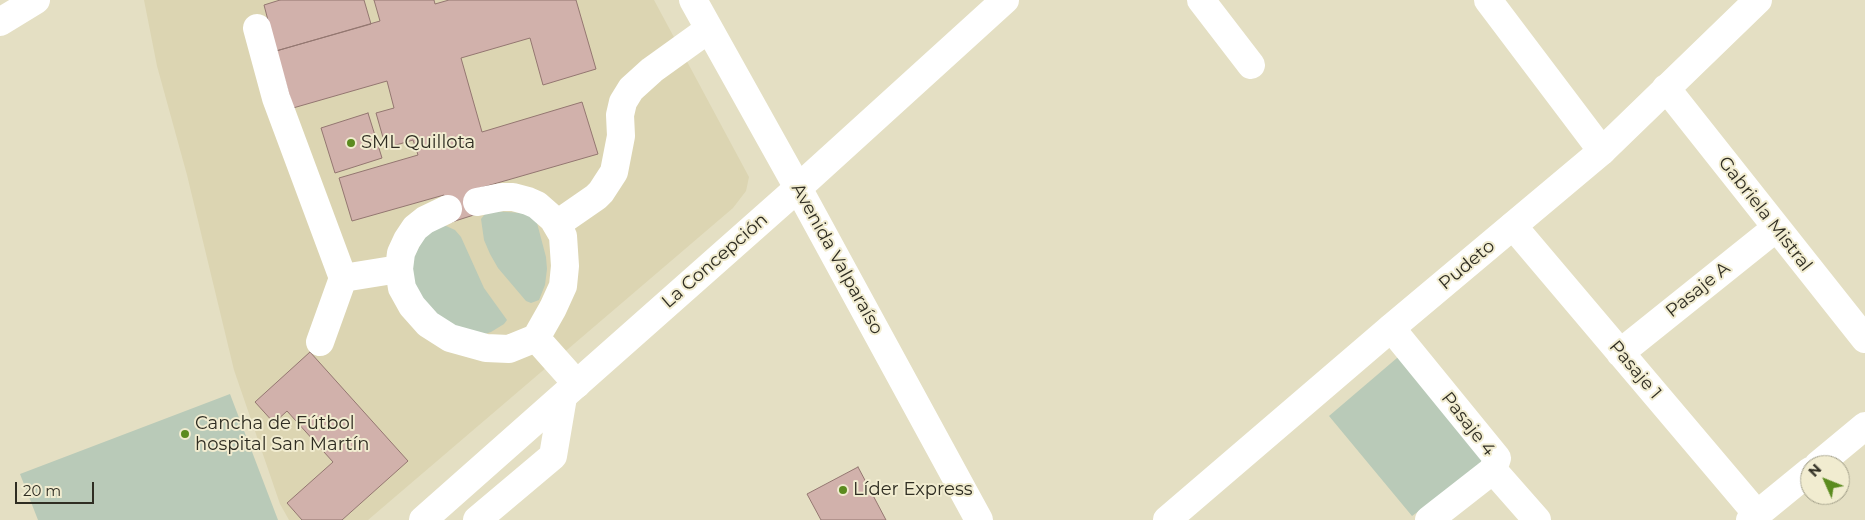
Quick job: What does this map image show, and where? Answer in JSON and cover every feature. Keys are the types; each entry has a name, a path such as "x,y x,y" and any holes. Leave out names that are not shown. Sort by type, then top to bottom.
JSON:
{"street":[{"path":"0,22 36,0"},
{"name":"Avenida Valparaíso","path":"693,0 979,520"},
{"name":"La Concepción","path":"422,520 798,188 1005,0"},
{"path":"1201,0 1251,65"},
{"path":"1488,0 1602,150"},
{"name":"Pudeto","path":"1181,516 1390,328 1602,150 1758,0"},
{"path":"257,28 276,98 343,278 320,342"},
{"path":"557,224 596,197 614,172 621,136 620,115 623,102 631,89 652,70 709,29"},
{"name":"Gabriela Mistral","path":"1666,88 1865,339"},
{"path":"448,209 425,220 415,228 406,240 401,253 399,269 402,288 412,306 428,324 450,338 486,348 510,349 536,338 546,324 563,286 564,236 557,224 537,205 519,198 502,197 477,202"},
{"name":"Pasaje 1","path":"1513,226 1754,517"},
{"name":"Pasaje A","path":"1620,353 1776,228"},
{"path":"343,278 399,269"},
{"name":"Pasaje 4","path":"1390,328 1497,458 1493,470 1537,520"},
{"path":"477,520 553,456 570,390 536,338"},
{"path":"1830,455 1865,426"},
{"path":"1429,520 1493,470"},
{"path":"1754,517 1800,479"}],"shaded area":[{"path":"144,0 654,0 749,177 746,191 733,208 368,520 289,520 280,504 234,370 187,175 157,66"}],"green space":[{"path":"492,211 522,213 531,217 537,223 546,257 547,269 545,285 539,300 531,303 526,301 498,268 490,254 484,240 481,219 485,214"},
{"path":"444,225 455,230 461,237 484,288 507,320 491,332 482,335 467,335 423,309 408,269 427,231"},
{"path":"1404,352 1492,458 1412,516 1329,416"},
{"name":"Cancha de Fútbol hospital San Martín","path":"230,394 278,520 38,520 20,474"}],"building":[{"path":"280,0 364,0 371,24 276,51 264,5"},
{"path":"374,0 434,0 435,4 449,0 576,0 596,69 543,85 530,38 461,58 482,132 582,102 598,154 473,190 480,213 452,222 444,195 352,221 339,178 418,155 413,140 386,148 376,113 394,108 387,81 293,108 276,51 380,21"},
{"name":"SML Quillota","path":"368,113 382,158 335,173 321,128"},
{"path":"310,352 408,461 342,520 302,520 287,503 333,462 287,411 274,423 255,402"},
{"name":"Líder Express","path":"858,467 886,520 821,520 807,494"}],"place":[{"name":"SML Quillota","path":"351,143"},
{"name":"Cancha de Fútbol hospital San Martín","path":"185,434"},
{"name":"Líder Express","path":"843,490"}]}
